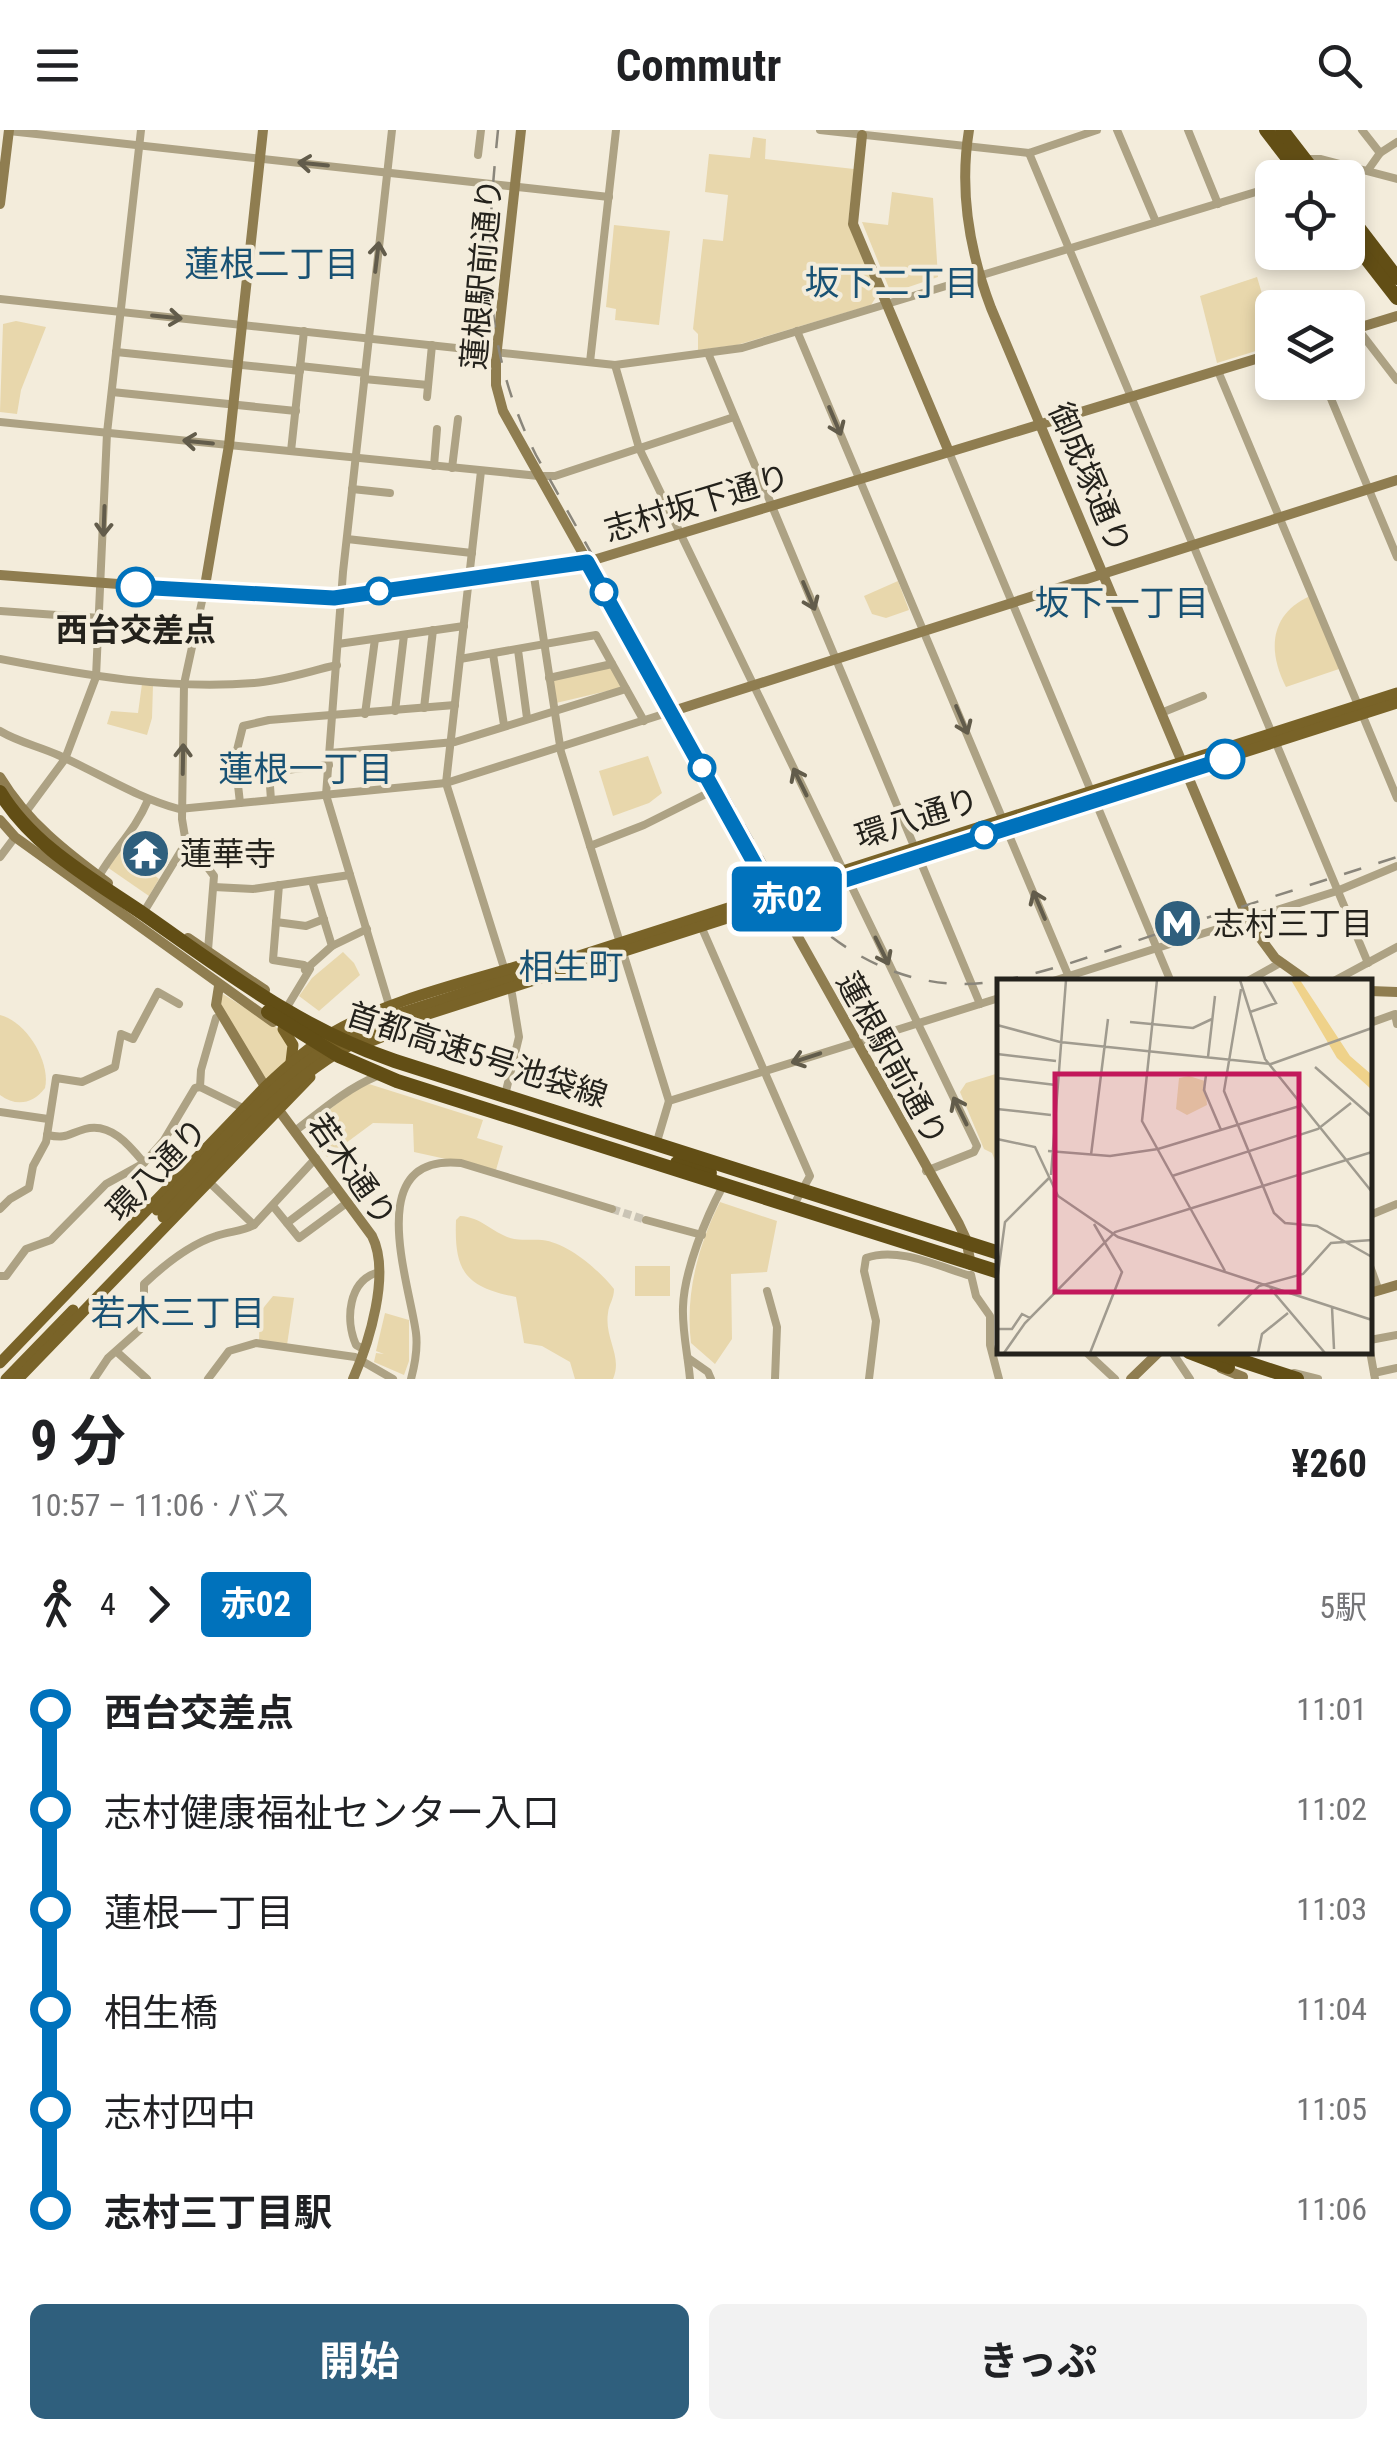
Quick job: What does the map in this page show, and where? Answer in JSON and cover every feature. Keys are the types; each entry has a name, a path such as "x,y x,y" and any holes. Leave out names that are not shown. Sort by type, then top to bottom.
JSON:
{"highway":[{"path":"1266,130 1289,160"},
{"path":"1282,130 1305,160"},
{"path":"1365,236 1397,278"},
{"path":"1365,257 1397,298"},
{"name":"首都高速5号池袋線","path":"0,792 24,824 57,854 268,1001 325,1034 396,1061 997,1250"},
{"name":"首都高速5号池袋線","path":"0,808 29,840 61,866 263,1009 358,1065 434,1094 997,1271"},
{"path":"537,1100 574,1123 634,1147 997,1271"},
{"path":"526,1121 634,1147 955,1243 997,1251"},
{"path":"1195,1354 1267,1379"},
{"path":"1224,1354 1297,1379"}],"main road":[{"name":"環八通り","path":"1360,710 1397,693"},
{"name":"環八通り","path":"160,1213 292,1086 342,1048 378,1031 846,874 1360,710 1397,702"},
{"name":"環八通り","path":"0,1373 160,1213 285,1078 332,1043 375,1022 569,958 620,949 701,926 773,898"},
{"path":"0,1363 101,1274 138,1247 160,1213 244,1109 312,1046 333,1032 390,1008 505,971 590,945 620,949"},
{"path":"101,1274 132,1230 208,1181 277,1109 335,1059 392,1033 574,973 620,949"},
{"path":"283,1029 294,1045 291,1062"},
{"path":"392,1033 388,1042 396,1056"},
{"name":"環八通り","path":"12,1379 101,1274"}],"street":[{"path":"0,204 9,130 609,197"},
{"path":"25,814 65,759 96,677 107,432 140,130"},
{"path":"208,950 214,887 211,869 182,829 184,684 229,445 264,130"},
{"path":"390,1008 326,795 346,539 392,130"},
{"path":"478,155 481,130"},
{"name":"蓮根駅前通り","path":"522,130 497,352 496,385 503,411 966,1239 971,1270"},
{"path":"590,362 616,130"},
{"path":"820,130 1029,153 1097,130"},
{"name":"御成塚通り","path":"968,130 966,212 979,276 1248,919 1262,943 1280,962 1306,979"},
{"path":"1117,130 1156,222"},
{"path":"1188,130 1218,204"},
{"path":"1362,130 1380,153"},
{"path":"862,132 852,224 1170,979"},
{"path":"1368,170 1380,153 1397,142"},
{"path":"1029,153 1368,963"},
{"path":"1305,160 1325,160"},
{"path":"1365,169 1397,179"},
{"path":"0,300 615,365 742,348 1255,192"},
{"path":"1365,326 1397,316"},
{"path":"292,451 304,331"},
{"path":"797,331 1070,978 1337,890 1397,866"},
{"path":"1365,344 1397,380"},
{"path":"427,397 432,345"},
{"path":"116,352 238,366 300,368 428,385"},
{"path":"708,352 980,1004"},
{"name":"志村坂下通り","path":"0,575 315,599 587,562 1255,359"},
{"path":"615,365 639,448 977,1148 926,1171"},
{"path":"1218,371 1397,798"},
{"path":"112,392 296,411"},
{"path":"1332,400 1397,557"},
{"path":"0,422 555,476 734,416"},
{"path":"452,468 458,418"},
{"path":"434,466 437,428"},
{"path":"481,471 446,784 505,971"},
{"path":"0,731 148,800 182,809 446,784 1397,480"},
{"path":"352,489 390,493"},
{"path":"346,539 472,553"},
{"path":"533,570 560,747 669,1101 658,1138"},
{"path":"0,610 100,618"},
{"path":"338,644 464,626"},
{"path":"424,708 433,630"},
{"path":"395,711 404,635"},
{"path":"460,659 596,635 644,721"},
{"path":"364,714 375,639"},
{"path":"518,650 527,718"},
{"path":"493,654 504,725"},
{"path":"0,658 96,677 184,684 257,683 337,665"},
{"path":"549,678 612,664"},
{"path":"330,752 451,741 626,689"},
{"path":"1166,711 1203,696"},
{"path":"240,802 235,758 243,726 270,720 455,705"},
{"path":"271,800 269,772 329,765"},
{"path":"0,777 25,814 99,876 287,1007 333,1032 396,1056 807,1185 997,1250"},
{"path":"590,846 714,790"},
{"path":"99,876 113,852 136,826 148,800"},
{"path":"0,820 16,837 219,986 335,1059 376,1076 526,1121 971,1270"},
{"path":"0,857 16,837"},
{"path":"145,910 187,841"},
{"path":"214,887 253,889 350,875"},
{"path":"312,880 332,946"},
{"path":"279,885 273,960 308,967"},
{"path":"276,922 306,926 324,919"},
{"path":"701,926 810,1176 792,1208"},
{"path":"294,986 332,946 367,929"},
{"path":"1338,979 1397,947"},
{"path":"1251,979 1280,962"},
{"path":"287,1007 308,967"},
{"name":"若木通り","path":"219,986 216,1005 277,1109 376,1244 379,1272 363,1356 353,1379"},
{"path":"0,1209 10,1198 29,1188 33,1166 47,1136 56,1078 82,1082 115,1067 121,1034 134,1038 158,992 178,1004"},
{"path":"506,1090 520,1037 512,994"},
{"path":"669,1101 997,999"},
{"path":"1372,1022 1394,1014 1397,1024"},
{"path":"200,1087 216,1018"},
{"path":"295,1131 349,1088 376,1076"},
{"path":"200,1087 244,1109 262,1125"},
{"path":"0,1276 6,1276 26,1249 51,1240 64,1229 111,1180 144,1163 200,1087"},
{"path":"0,1112 48,1119"},
{"path":"47,1136 67,1138 87,1128 102,1130 122,1137 144,1163"},
{"path":"94,1379 108,1358 144,1326 144,1284 152,1276 206,1239 254,1225 316,1158"},
{"path":"410,1379 416,1337 400,1252 399,1209 402,1195 414,1177 437,1164 461,1164 612,1209"},
{"path":"208,1181 254,1225"},
{"path":"287,1223 336,1186"},
{"path":"690,1379 684,1292 709,1211 723,1186"},
{"path":"274,1206 299,1238 348,1202"},
{"path":"1372,1215 1397,1204"},
{"path":"646,1220 702,1235"},
{"path":"869,1379 876,1322 864,1271 866,1258 877,1254 901,1256 997,1272"},
{"path":"971,1270 976,1296 995,1314 990,1345 999,1379"},
{"path":"379,1272 356,1288 350,1312 352,1336 363,1356 393,1379"},
{"path":"1374,1292 1397,1284"},
{"path":"767,1291 777,1327 775,1377 786,1379"},
{"path":"1372,1340 1397,1335"},
{"path":"208,1379 229,1351 256,1344 363,1356"},
{"path":"117,1352 147,1379"},
{"path":"1088,1354 1115,1379"},
{"path":"1131,1379 1156,1354"},
{"path":"1173,1354 1190,1379"},
{"path":"1185,1354 1244,1378"},
{"path":"1222,1354 1244,1378"},
{"path":"1225,1354 1318,1379"},
{"path":"688,1358 708,1372 711,1379"},
{"path":"1374,1376 1397,1368"}],"shaded area":[{"path":"753,137 766,139 765,159 854,169 848,224 878,294 871,305 737,345 698,350 698,334 693,329 703,239 723,241 728,195 705,192 709,154 750,158"},
{"path":"892,192 933,198 938,277 891,293 862,222 888,225"},
{"path":"614,225 670,231 659,325 615,320 616,309 606,307"},
{"path":"1257,277 1261,290 1255,290 1255,351 1217,363 1200,296"},
{"path":"16,321 46,327 21,390 17,414 0,412 3,324"},
{"path":"898,581 909,610 886,618 872,614 864,596"},
{"path":"1310,596 1339,669 1286,687 1276,660 1276,634 1287,613"},
{"path":"611,666 620,688 556,703 552,680"},
{"path":"142,684 153,685 147,735 107,724 111,711 138,713"},
{"path":"648,756 662,793 649,803 613,816 599,771"},
{"path":"121,848 159,879 149,896 107,867"},
{"path":"343,952 360,975 319,1011 299,996 312,978"},
{"path":"223,994 282,1031 291,1057 264,1080 219,1006"},
{"path":"0,1015 27,1034 44,1066 45,1088 30,1100 12,1101 0,1095"},
{"path":"997,1074 997,1166 992,1153 984,1149 960,1092 966,1083"},
{"path":"369,1084 483,1120 477,1138 503,1146 496,1170 414,1152 413,1124 373,1123 327,1157 310,1136 310,1126 351,1092"},
{"path":"720,1202 777,1221 767,1272 731,1274 732,1339 715,1364 691,1343 690,1307 705,1235"},
{"path":"460,1216 510,1238 562,1246 607,1281 614,1289 607,1322 616,1362 613,1379 575,1379 570,1362 542,1346 524,1343 516,1297 485,1288 466,1274 457,1252 456,1220"},
{"path":"635,1266 670,1266 670,1296 635,1296"},
{"path":"273,1296 294,1298 287,1345 259,1340 260,1312"},
{"path":"385,1313 409,1320 409,1361 404,1375 374,1362 376,1353 384,1354 376,1351"}],"tunnel":[{"path":"612,1209 646,1220"}],"railway":[{"path":"498,130 491,216 492,296 496,335 518,414 536,455 768,867 808,917 859,955 919,979 950,984 997,981"},
{"path":"1010,979 1397,857"}],"bus line":[{"name":"赤02","path":"136,587 334,598 587,562 776,902 1225,759"}],"place":[{"name":"西台交差点","path":"136,587"},
{"name":"蓮華寺","path":"145,854"},
{"name":"志村三丁目","path":"1178,924"}],"district":[{"name":"蓮根二丁目","path":"272,264"},
{"name":"坂下二丁目","path":"892,283"},
{"name":"坂下一丁目","path":"1122,603"},
{"name":"蓮根一丁目","path":"306,769"},
{"name":"相生町","path":"571,967"},
{"name":"若木三丁目","path":"178,1313"}]}
